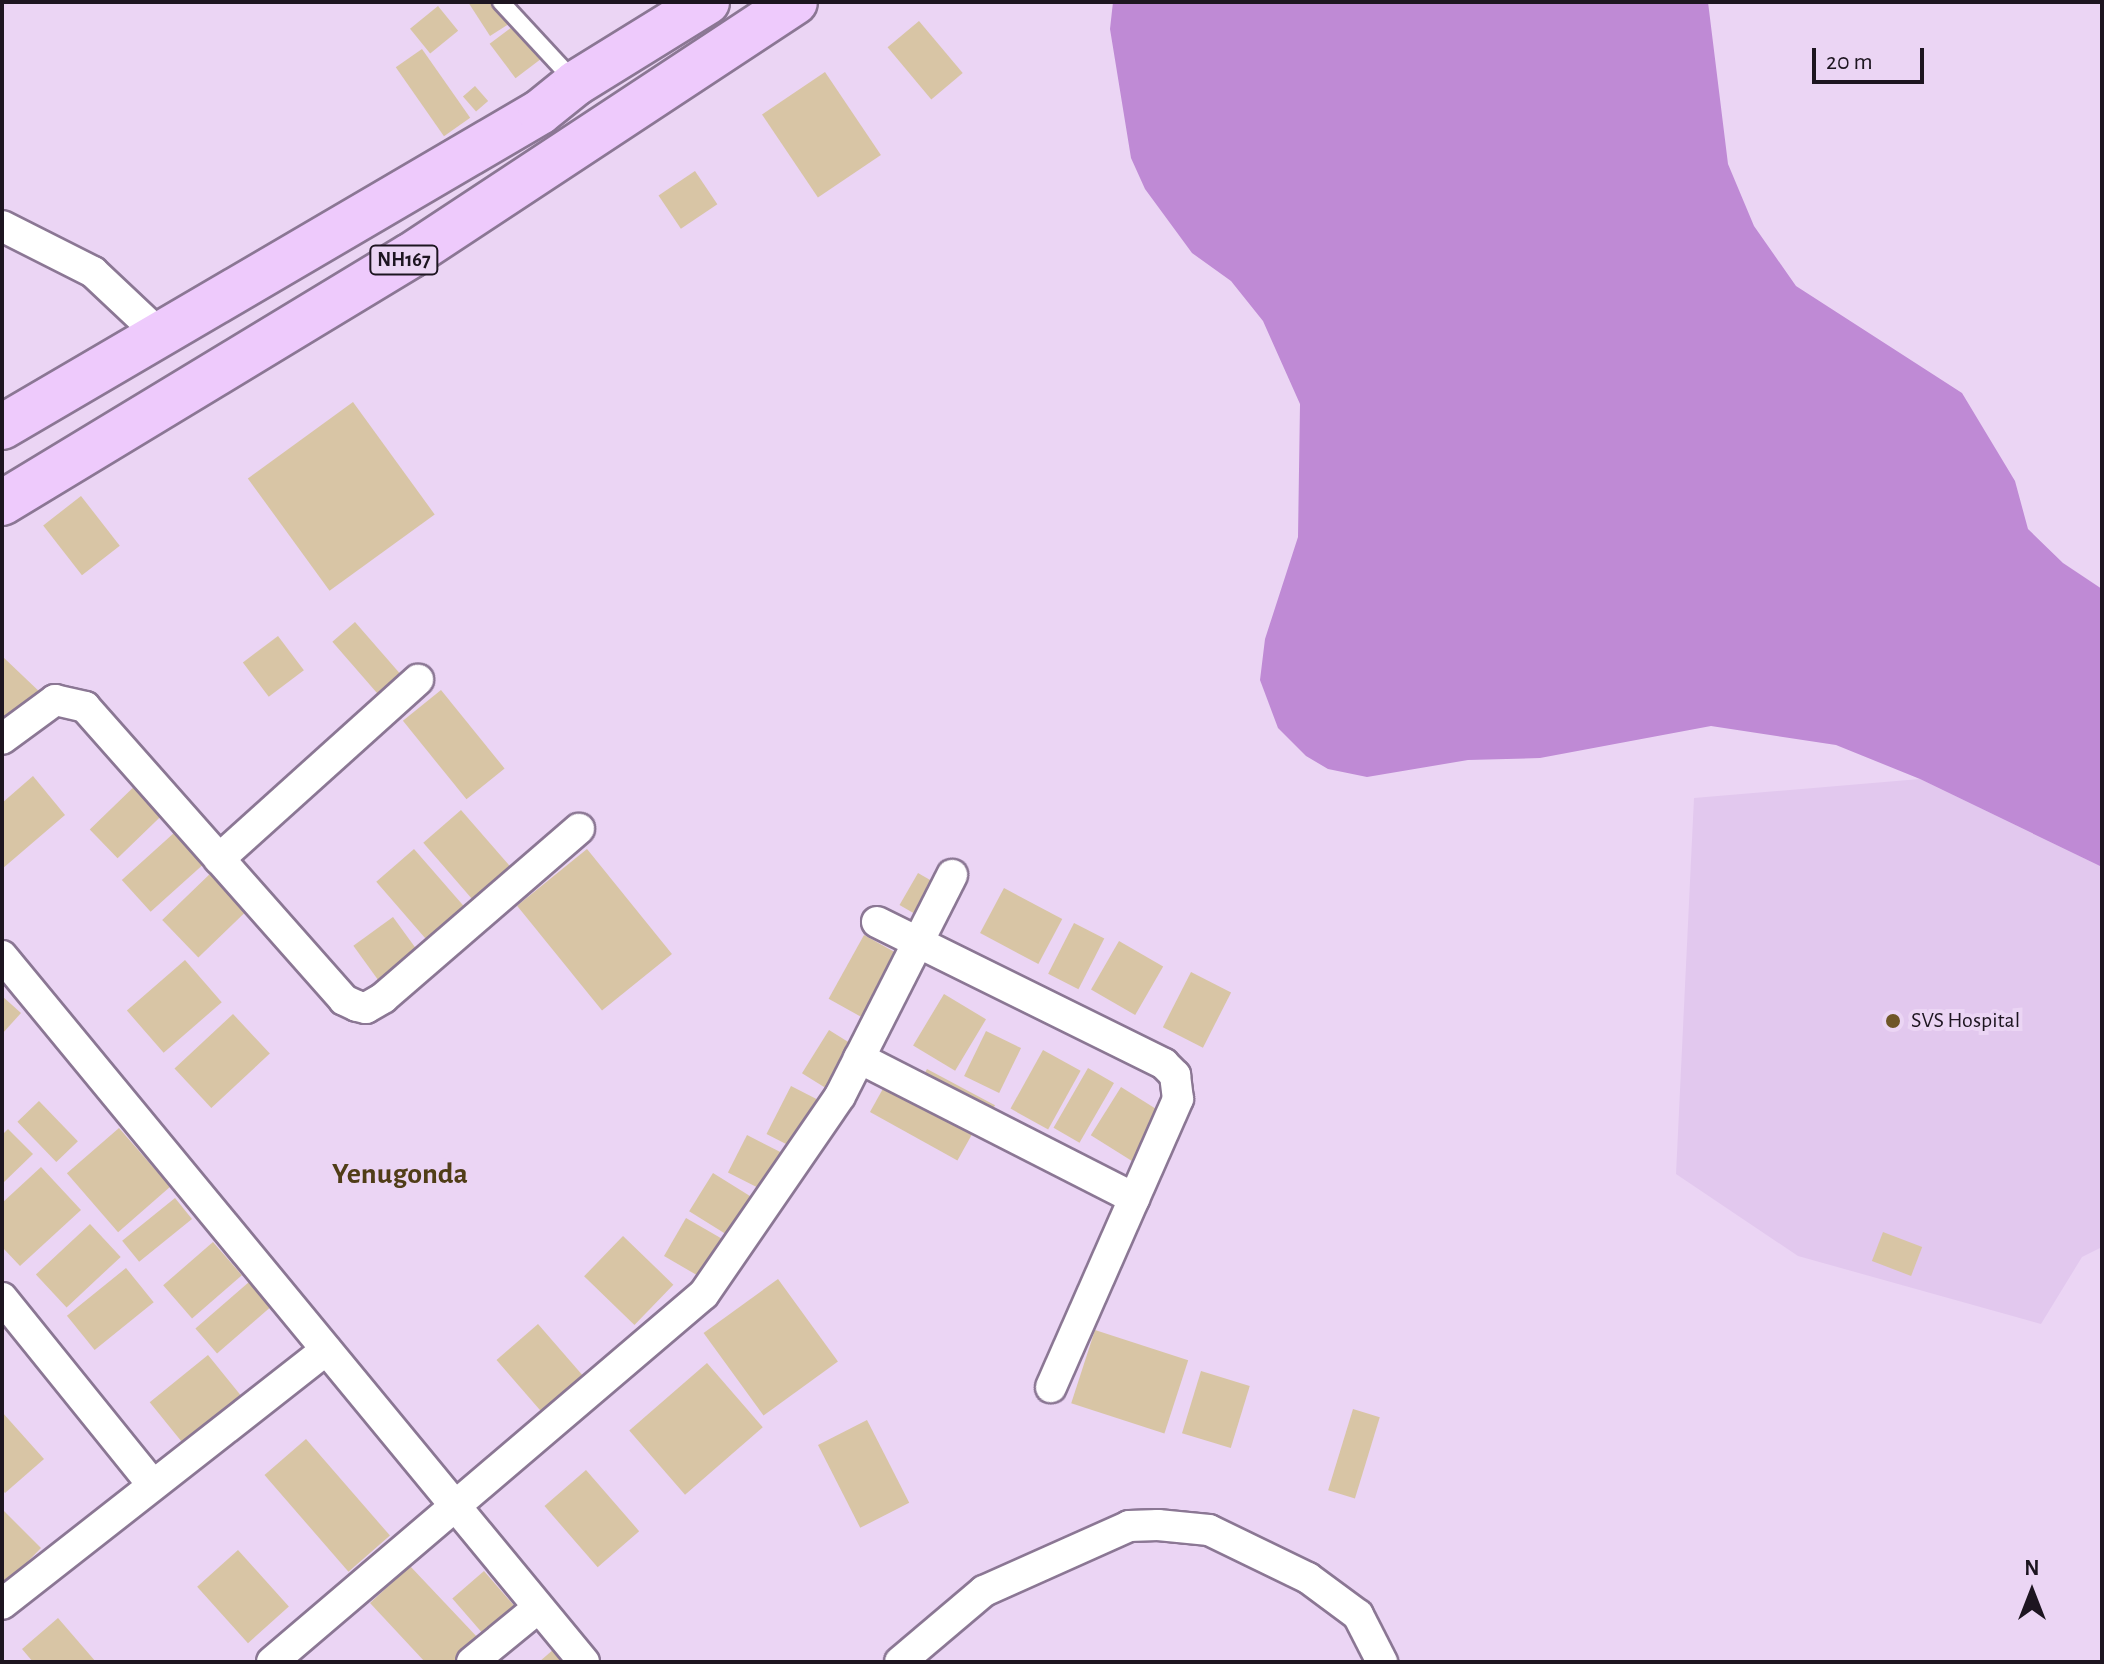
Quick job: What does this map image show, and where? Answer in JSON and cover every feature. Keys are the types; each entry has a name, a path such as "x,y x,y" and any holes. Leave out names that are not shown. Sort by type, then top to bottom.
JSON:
{"highway":[{"name":"NH167","path":"2,427 540,112 576,83 707,2"},
{"name":"NH167","path":"2,503 410,256 795,2"}],"street":[{"path":"2,226 93,272 161,336"},
{"path":"219,859 418,680"},
{"path":"2,739 55,700 85,707 344,1000 366,1008 579,829"},
{"path":"272,1662 457,1509 704,1294 797,1162 859,1058 952,875"},
{"path":"877,922 1164,1064 1175,1075 1178,1099 1051,1387"},
{"path":"2,956 584,1662"},
{"path":"859,1058 1134,1198"},
{"path":"8,1318 153,1485"},
{"path":"2,1604 326,1350"},
{"path":"901,1662 984,1591 1129,1526 1158,1525 1209,1530 1308,1578 1358,1615 1382,1662"},
{"path":"472,1662 538,1608"}],"lane":[{"path":"501,2 576,83"}],"shaded area":[{"path":"1113,2 1708,2 1728,164 1754,226 1796,286 1962,393 2015,481 2028,529 2063,563 2102,589 2102,867 1920,779 1836,745 1711,726 1540,758 1468,760 1367,777 1328,769 1306,756 1278,728 1260,680 1265,639 1298,537 1300,404 1263,321 1231,281 1192,253 1145,189 1131,158 1110,29"},
{"name":"SVS Hospital","path":"1920,779 2102,867 2102,1247 2082,1257 2041,1324 1798,1256 1676,1174 1694,798"}],"building":[{"path":"468,2 499,2 512,22 490,36"},
{"path":"438,6 458,31 430,54 410,29"},
{"path":"520,21 546,55 516,78 490,44"},
{"path":"919,21 963,73 931,99 888,47"},
{"path":"422,49 470,118 444,136 396,67"},
{"path":"825,72 881,155 818,197 762,114"},
{"path":"475,86 488,101 476,112 463,96"},
{"path":"695,171 717,204 681,229 659,196"},
{"path":"353,402 435,514 330,591 248,478"},
{"path":"81,496 120,546 82,575 43,526"},
{"path":"355,622 406,681 384,701 332,642"},
{"path":"278,636 304,670 269,697 243,662"},
{"path":"2,656 44,696 2,725"},
{"path":"441,690 505,768 466,799 403,721"},
{"path":"33,776 65,815 2,869 2,803"},
{"path":"143,778 171,807 118,858 90,829"},
{"path":"461,810 512,868 474,901 423,843"},
{"path":"185,823 214,855 151,912 122,880"},
{"path":"414,849 465,907 427,940 376,882"},
{"path":"587,849 672,954 602,1011 517,906"},
{"path":"214,870 250,907 198,957 162,920"},
{"path":"918,873 946,889 927,921 900,905"},
{"path":"1004,888 1062,919 1038,964 980,933"},
{"path":"393,917 419,953 379,981 353,946"},
{"path":"1074,923 1104,938 1078,989 1048,974"},
{"path":"864,935 911,961 876,1025 829,999"},
{"path":"1119,941 1163,967 1135,1015 1091,989"},
{"path":"185,960 222,1002 164,1053 127,1011"},
{"path":"1191,972 1231,992 1203,1048 1163,1027"},
{"path":"944,994 986,1019 955,1071 913,1045"},
{"path":"2,996 21,1013 2,1034"},
{"path":"233,1014 270,1053 211,1108 174,1069"},
{"path":"829,1030 860,1049 833,1092 802,1073"},
{"path":"986,1031 1021,1048 999,1093 964,1076"},
{"path":"1043,1050 1081,1071 1048,1129 1011,1109"},
{"path":"1088,1068 1114,1083 1079,1143 1054,1128"},
{"path":"927,1069 995,1105 982,1130 914,1094"},
{"path":"885,1085 972,1133 957,1161 870,1112"},
{"path":"791,1086 841,1111 816,1160 766,1134"},
{"path":"1121,1087 1163,1113 1132,1161 1091,1135"},
{"path":"39,1101 78,1141 56,1162 17,1122"},
{"path":"119,1128 170,1187 118,1232 67,1173"},
{"path":"8,1129 33,1154 2,1184 2,1135"},
{"path":"747,1135 800,1162 781,1199 728,1172"},
{"path":"41,1167 81,1210 20,1266 2,1247 2,1203"},
{"path":"713,1173 775,1212 751,1250 689,1211"},
{"path":"175,1198 192,1219 139,1262 122,1241"},
{"path":"686,1218 746,1252 724,1291 664,1256"},
{"path":"90,1224 121,1257 67,1307 36,1274"},
{"path":"1883,1232 1922,1247 1911,1276 1872,1261"},
{"path":"623,1236 673,1285 634,1325 584,1276"},
{"path":"213,1242 242,1275 192,1319 163,1285"},
{"path":"126,1268 154,1302 95,1350 67,1316"},
{"path":"778,1279 838,1362 764,1416 704,1333"},
{"path":"249,1282 271,1307 217,1353 195,1329"},
{"path":"538,1324 599,1394 558,1430 496,1360"},
{"path":"1095,1330 1188,1360 1164,1434 1071,1403"},
{"path":"208,1355 244,1399 186,1446 150,1402"},
{"path":"707,1363 763,1427 685,1495 629,1431"},
{"path":"1201,1371 1250,1386 1231,1448 1182,1433"},
{"path":"1353,1409 1380,1417 1355,1498 1328,1490"},
{"path":"2,1412 44,1459 5,1493 2,1490"},
{"path":"867,1420 909,1503 860,1528 818,1445"},
{"path":"306,1439 390,1536 348,1572 264,1475"},
{"path":"586,1470 639,1531 598,1567 544,1506"},
{"path":"2,1509 41,1548 2,1588"},
{"path":"238,1550 289,1606 248,1643 197,1587"},
{"path":"410,1566 479,1639 454,1662 425,1662 370,1603"},
{"path":"484,1571 521,1613 489,1641 452,1599"},
{"path":"58,1618 96,1662 33,1662 22,1649"},
{"path":"562,1642 579,1662 539,1662"}],"place":[{"name":"SVS Hospital","path":"1893,1021"}],"district":[{"name":"Yenugonda","path":"400,1174"}]}
